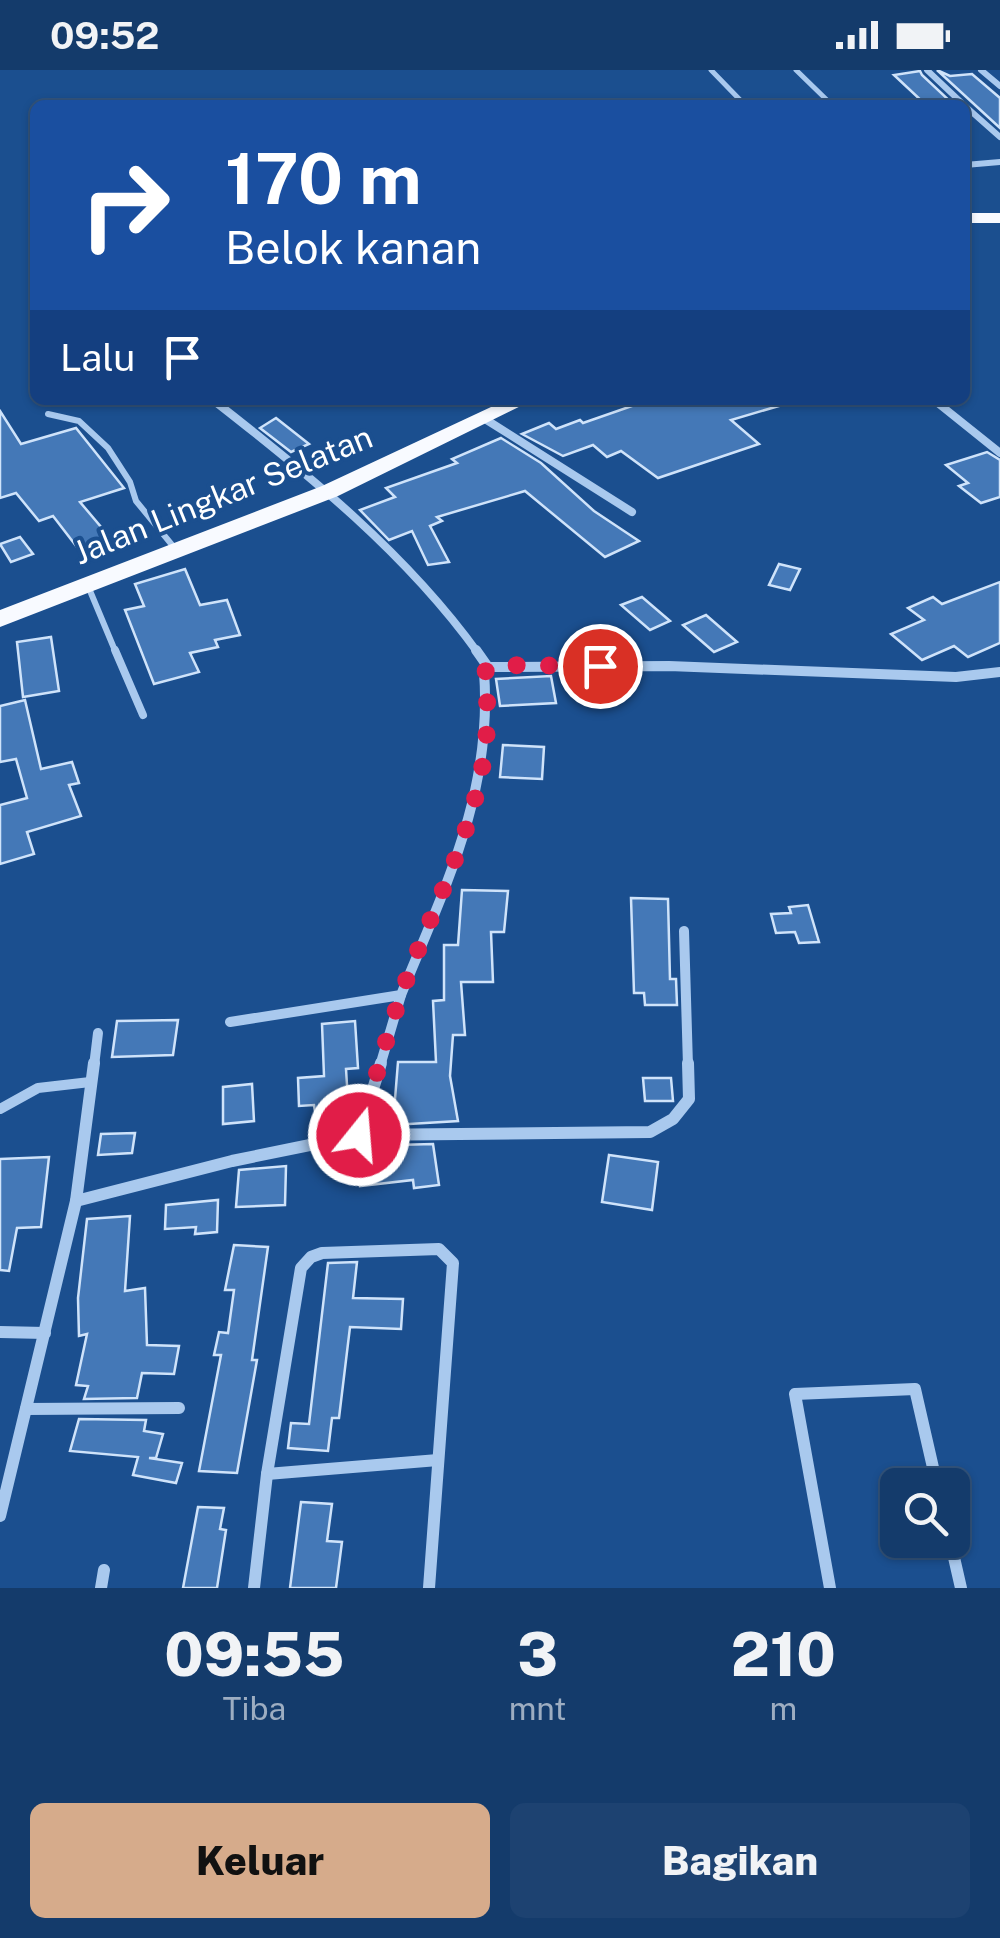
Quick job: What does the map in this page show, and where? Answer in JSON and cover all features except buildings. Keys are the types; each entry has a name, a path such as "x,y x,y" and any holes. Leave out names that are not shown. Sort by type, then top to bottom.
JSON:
{"highway":[{"path":"970,218 1000,218"},
{"name":"Jalan Lingkar Selatan","path":"0,619 330,492 513,405"}],"street":[{"path":"928,70 958,100"},
{"path":"980,70 1000,86"},
{"path":"970,111 1000,138"},
{"path":"970,165 1000,162"},
{"path":"219,405 330,492 453,618 488,667"},
{"path":"940,405 1000,453"},
{"path":"486,418 632,512"},
{"path":"488,667 669,666 956,676 1000,672"},
{"path":"359,1135 401,996 478,790 488,740 484,672 488,667"},
{"path":"76,1201 232,1161 359,1135 650,1132 667,1125 681,1115 689,1100 684,931"},
{"path":"230,1022 401,996"},
{"path":"0,1516 76,1201 98,1033"},
{"path":"254,1588 301,1268 322,1253 439,1249 453,1263 429,1588"},
{"path":"0,1332 45,1333"},
{"path":"830,1588 795,1394 915,1389 933,1468"},
{"path":"26,1409 179,1408"},
{"path":"268,1474 438,1460"},
{"path":"954,1558 961,1588"},
{"path":"100,1588 104,1570"}],"lane":[{"path":"711,70 740,100"},
{"path":"796,70 827,100"},
{"path":"48,414 79,421 108,448 130,482 136,500 177,551"},
{"path":"88,586 144,715"},
{"path":"0,1110 38,1088 90,1082"}],"route":[{"path":"359,1135 401,996 478,790 488,740 484,672 498,665 600,666"}]}
